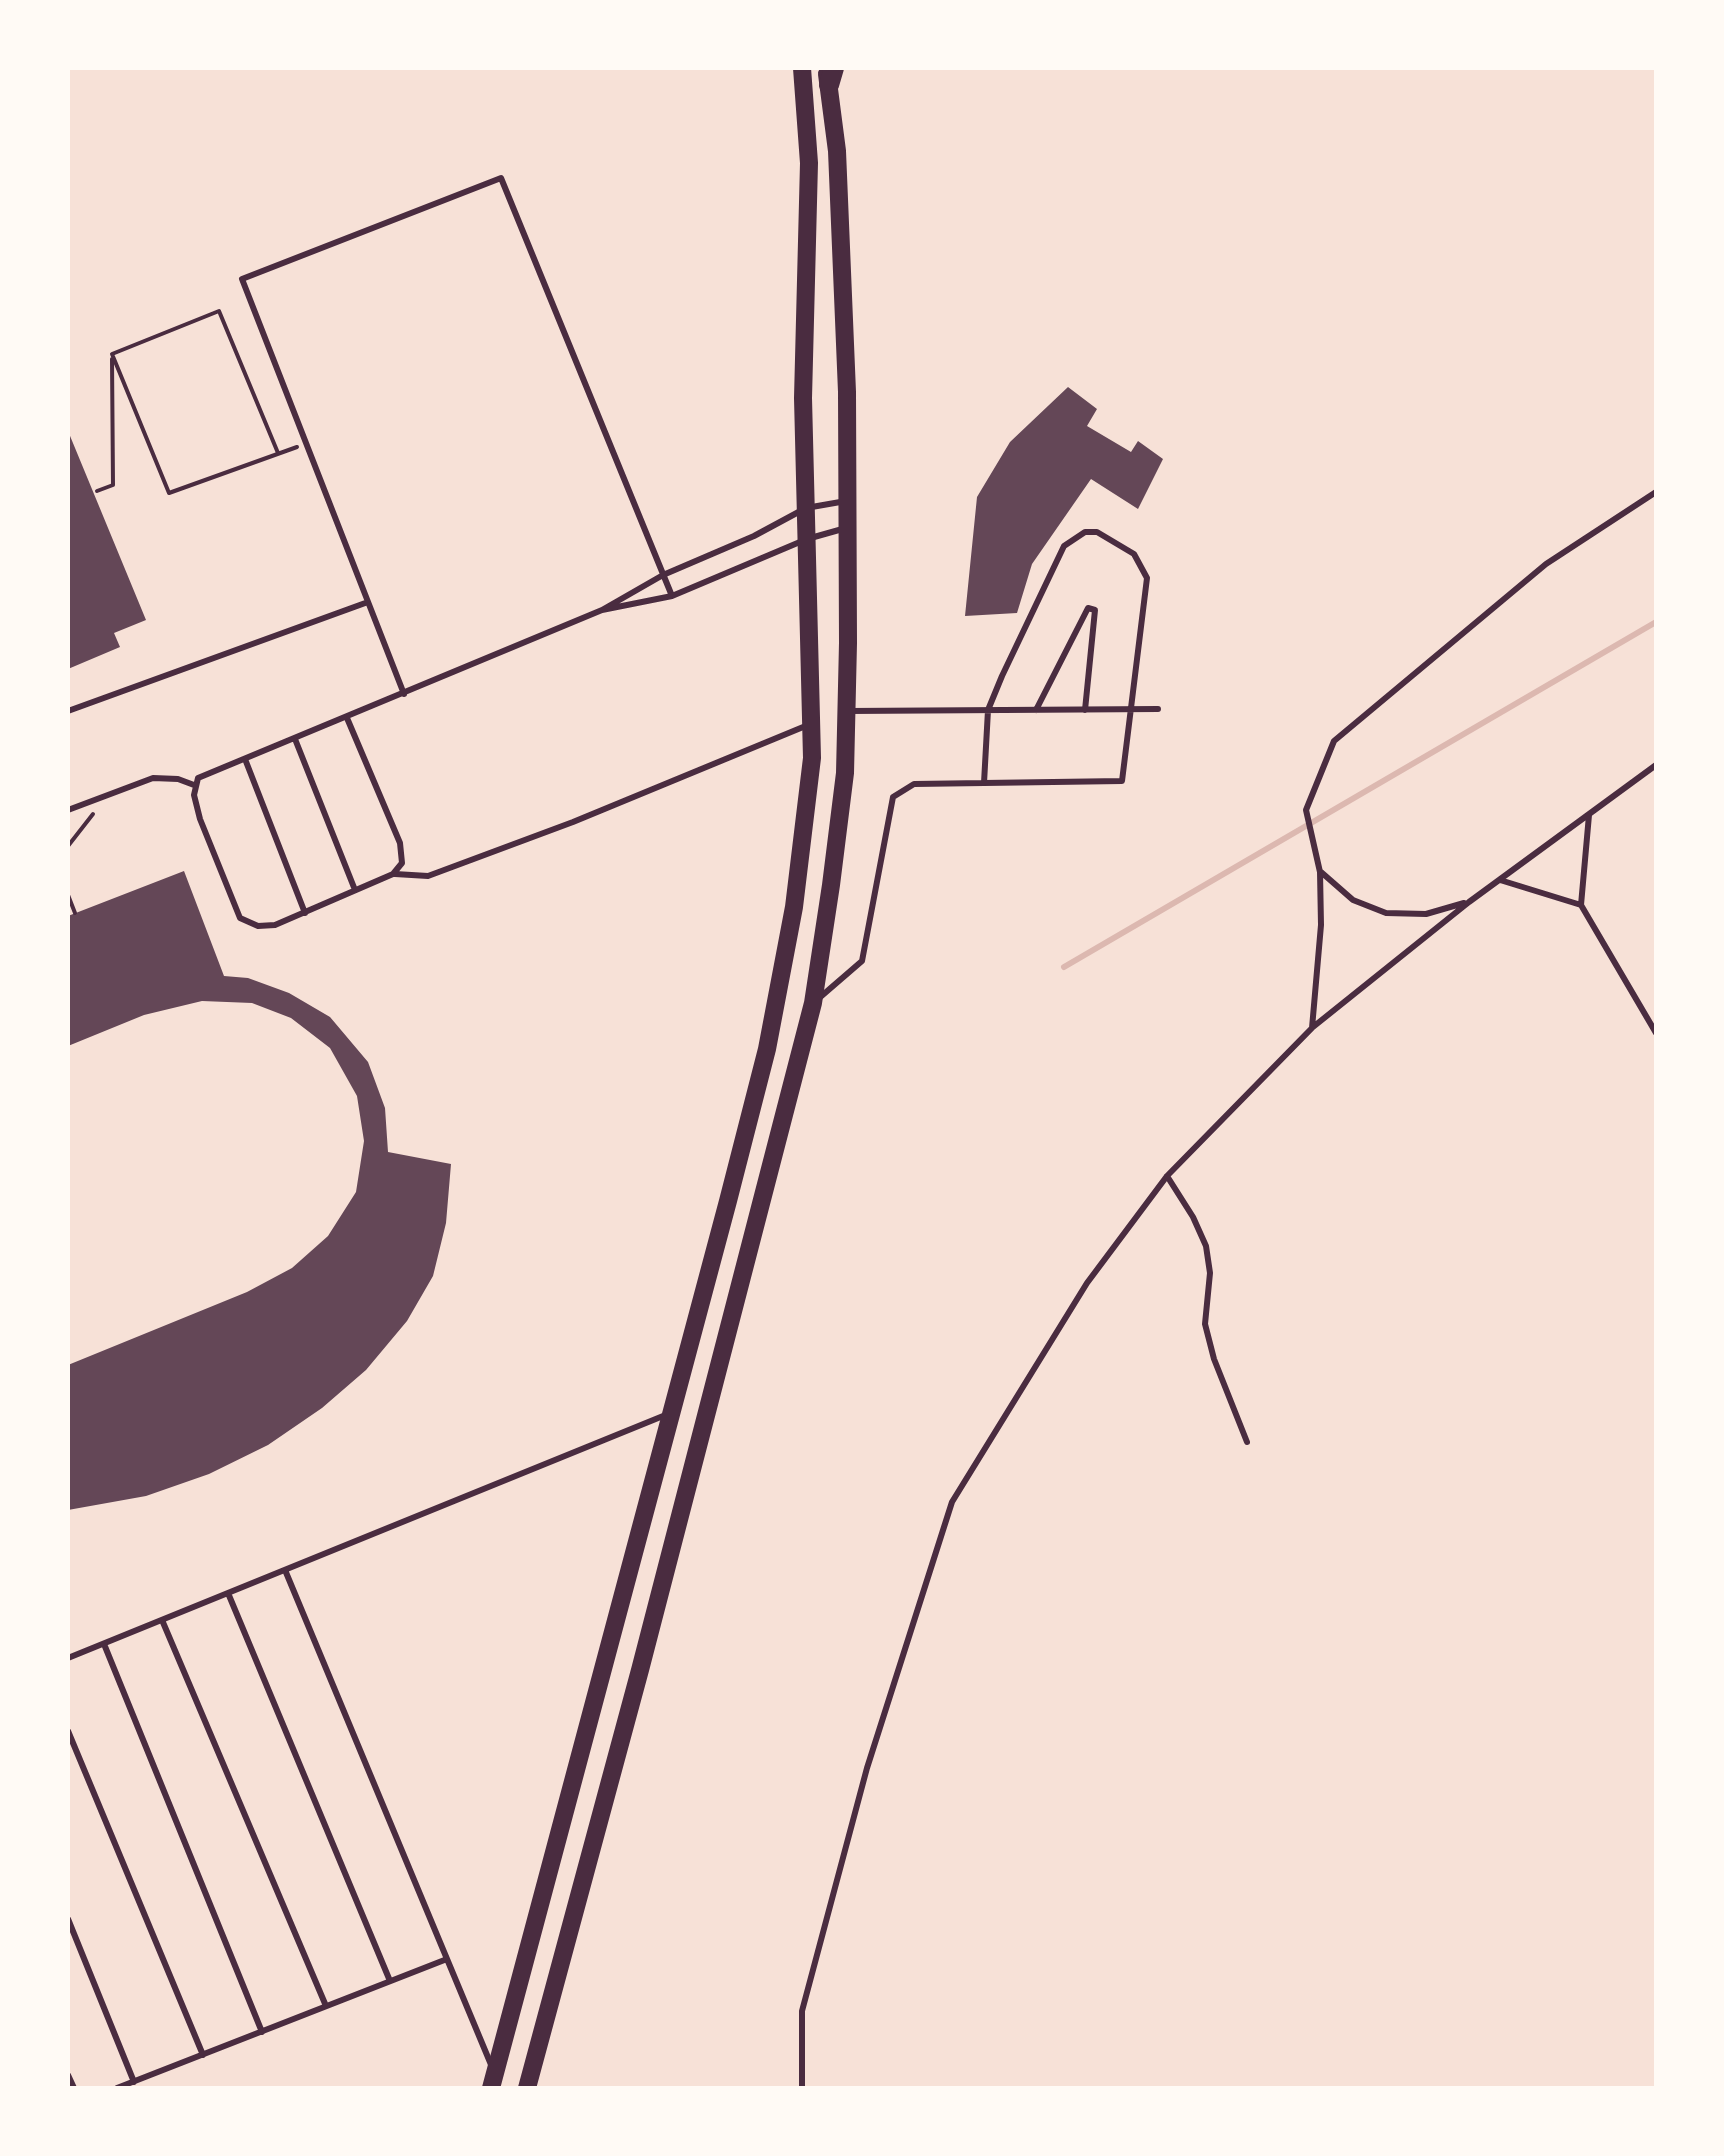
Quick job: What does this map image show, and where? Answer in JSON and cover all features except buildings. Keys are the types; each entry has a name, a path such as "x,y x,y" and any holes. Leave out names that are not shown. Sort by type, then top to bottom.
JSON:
{"main road":[{"path":"493,2081 766,1049 794,907 812,758 803,398 809,163 802,68"},
{"path":"526,2088 813,1002 845,773 846,392 837,151 829,73"},
{"path":"669,1413 704,1426"}],"lane":[{"path":"404,694 242,279 500,178 672,596"},
{"path":"1312,1028 1321,926 1320,872 1306,810 1334,741 1546,564 1656,492"},
{"path":"811,724 573,822 428,876 394,874 275,925 258,926 240,918 200,819 194,785 198,778 602,610 664,575 754,536 806,508 847,500"},
{"path":"602,610 672,596 807,539 848,527"},
{"path":"813,1002 862,961 892,797 914,784 984,783 1122,781 1146,578 1134,554 1097,532 1085,532 1064,546 988,710 984,783"},
{"path":"68,710 368,602"},
{"path":"1036,710 1088,608 1095,610 1084,710"},
{"path":"846,711 1158,708"},
{"path":"346,718 400,843 402,863 394,874"},
{"path":"295,739 355,890"},
{"path":"245,759 305,912"},
{"path":"802,2088 802,2011 867,1768 952,1502 1087,1283 1167,1176 1312,1028 1469,902 1656,765"},
{"path":"68,810 153,778 178,779 194,785"},
{"path":"1589,814 1581,905 1656,1034"},
{"path":"1320,872 1353,900 1386,913 1426,914 1469,902"},
{"path":"1499,880 1581,905"},
{"path":"1167,1176 1206,1246 1210,1273 1205,1324 1214,1359 1247,1442"},
{"path":"68,1658 669,1413"},
{"path":"285,1570 447,1959 493,2081"},
{"path":"228,1593 390,1981"},
{"path":"162,1620 326,2006"},
{"path":"104,1644 262,2032"},
{"path":"68,1731 202,2055"},
{"path":"68,1919 134,2082"},
{"path":"117,2088 447,1959"},
{"path":"68,2074 74,2088"}],"path":[{"path":"112,354 219,310 278,453"},
{"path":"112,354 169,492 308,444"},
{"path":"97,492 113,485 112,354"},
{"path":"68,846 108,795"},
{"path":"68,895 74,913"}],"waterway":[{"path":"1064,967 1656,622"}]}
